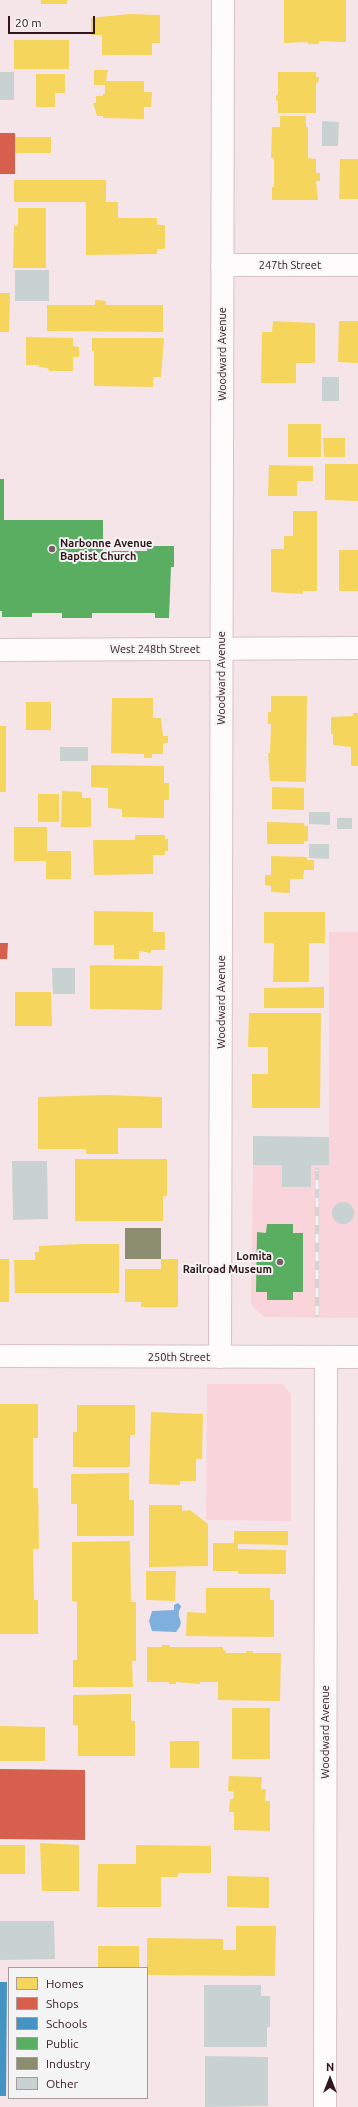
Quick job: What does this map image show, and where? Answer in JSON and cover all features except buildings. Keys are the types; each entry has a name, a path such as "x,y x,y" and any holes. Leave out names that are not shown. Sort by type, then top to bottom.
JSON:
{"street":[{"name":"Woodward Avenue","path":"220,1357 223,0"},
{"name":"247th Street","path":"222,265 358,265"},
{"name":"West 248th Street","path":"0,650 358,648"},
{"name":"250th Street","path":"0,1356 358,1357"},
{"name":"Woodward Avenue","path":"325,2107 326,1357"}],"shaded area":[{"path":"329,932 358,932 358,1318 264,1317 253,1307 251,1301 253,1165 329,1165"},
{"path":"207,1384 282,1384 291,1394 291,1521 206,1520"}],"water":[{"path":"178,1603 181,1606 179,1615 181,1623 176,1632 152,1631 149,1621 152,1611 174,1610 174,1605"}],"railway":[{"path":"317,1170 317,1315"}],"place":[{"name":"Narbonne Avenue Baptist Church","path":"52,549"},
{"name":"Lomita Railroad Museum","path":"280,1262"}]}
